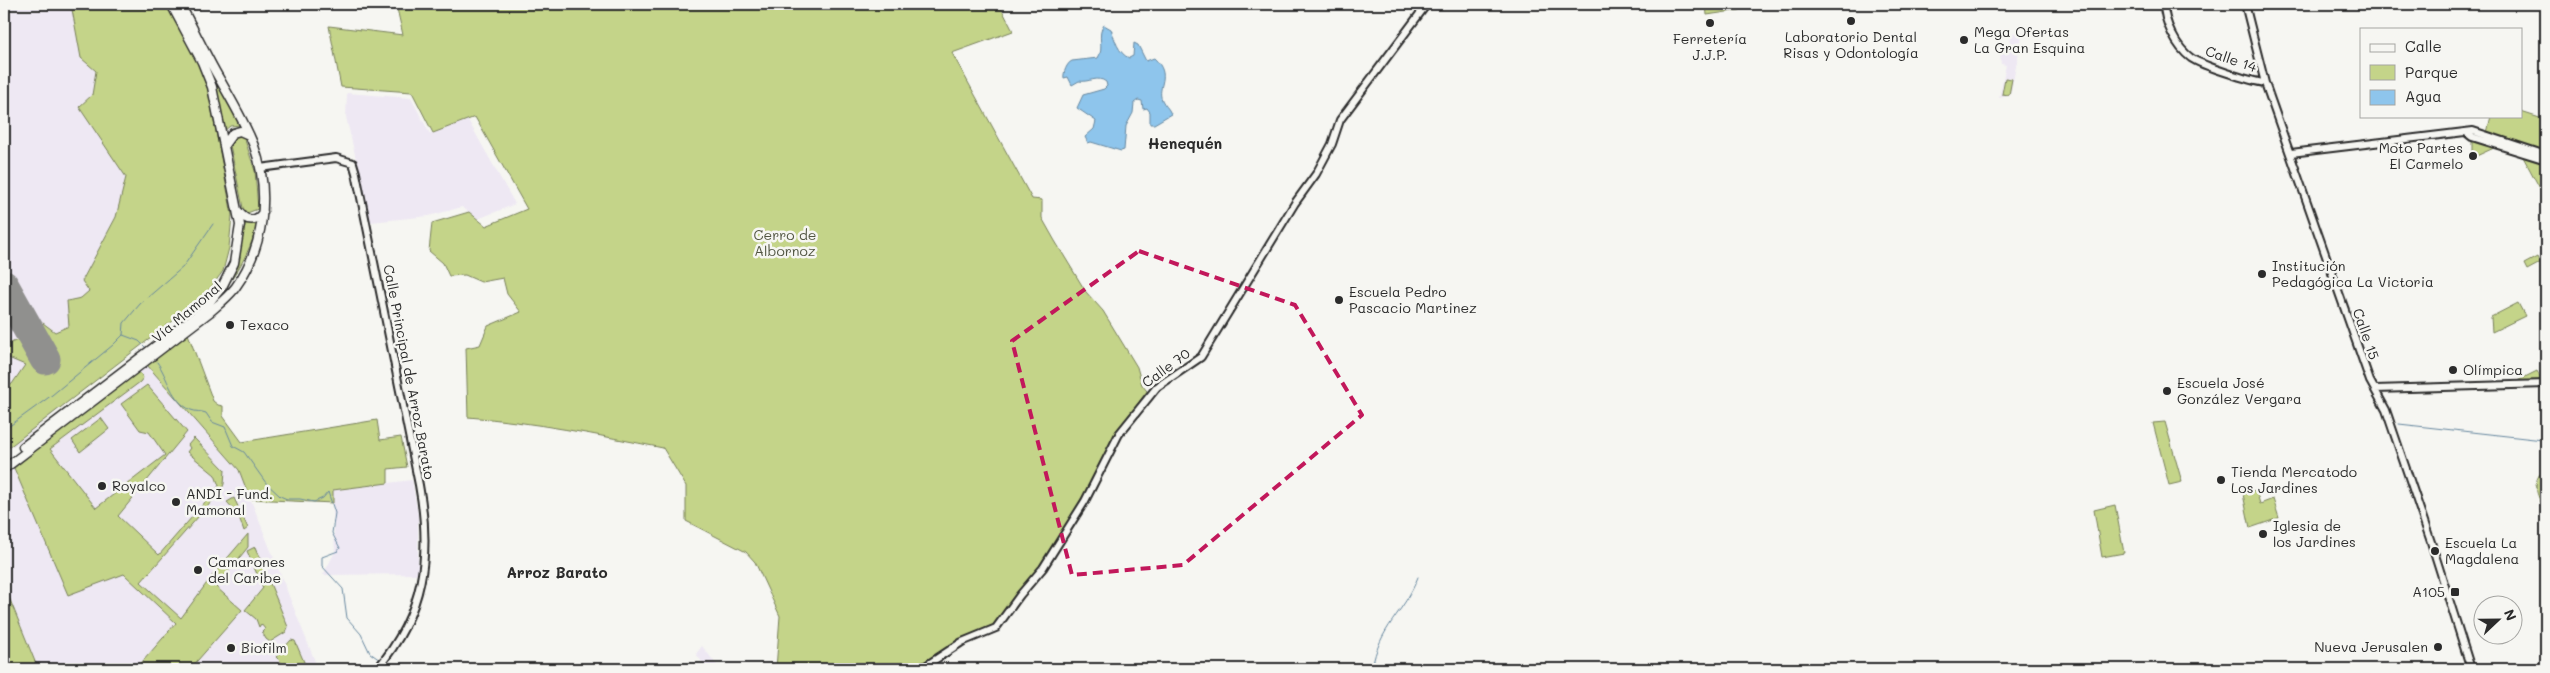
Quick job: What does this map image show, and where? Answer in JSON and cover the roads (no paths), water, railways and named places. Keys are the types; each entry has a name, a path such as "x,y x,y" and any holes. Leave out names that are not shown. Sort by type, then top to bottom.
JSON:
{"main road":[{"name":"Vía Mamonal","path":"4,462 193,318 213,299 222,287 236,256 240,225 238,210 208,75 171,4"},
{"name":"Vía Mamonal","path":"4,469 198,322 233,290 251,260 260,234 263,212 260,168 250,136 180,4"},
{"path":"225,145 227,138 236,131 244,132 250,136"},
{"path":"238,210 242,217 250,220 258,218 263,212"}],"street":[{"name":"Calle 70","path":"921,669 962,642 996,628 1043,568 1085,501 1119,434 1157,387 1201,358 1295,203 1316,174 1332,144 1340,120 1427,4"},
{"name":"Calle 14","path":"2164,4 2170,30 2180,46 2192,59 2265,83"},
{"name":"Calle 15","path":"2245,4 2265,83 2365,368 2386,410 2431,542 2471,669"},
{"path":"2291,153 2473,131 2546,155"},
{"path":"2467,133 2472,137 2546,160"},
{"name":"Calle Principal de Arroz Barato","path":"260,168 344,158 353,163 356,173 419,485 425,536 425,559 417,596 401,637 381,664"},
{"path":"2375,389 2546,384"}],"water":[{"path":"1104,25 1111,29 1117,46 1125,56 1129,58 1133,56 1134,43 1138,45 1146,61 1154,58 1160,64 1163,76 1161,95 1171,114 1154,124 1150,124 1150,112 1147,108 1143,109 1142,101 1138,100 1134,103 1133,113 1126,126 1124,150 1121,151 1091,142 1088,143 1085,137 1094,129 1096,121 1077,108 1083,95 1104,89 1107,86 1106,82 1096,79 1079,81 1072,85 1068,77 1064,78 1066,68 1072,61 1098,58 1101,50 1101,33"}],"waterway":[{"path":"4,430 52,395 113,345 123,335 124,323 140,304 183,267 213,224"},
{"path":"123,335 139,341 146,348"},
{"path":"157,362 179,401 191,410 206,413 212,422 225,427 233,446 244,452 266,483 280,496 287,499 314,502 323,498 328,492 335,513 332,533 340,548 338,551 322,557 322,566 343,589 347,618 361,634 370,653 380,660"},
{"path":"2399,424 2543,440"},
{"path":"1372,669 1380,642 1406,601 1418,577"},
{"path":"386,663 393,669"}],"place":[{"name":"Laboratorio Dental Risas y Odontología","path":"1851,21"},
{"name":"Ferretería J.J.P.","path":"1710,23"},
{"name":"Mega Ofertas La Gran Esquina","path":"1964,40"},
{"name":"Moto Partes El Carmelo","path":"2473,156"},
{"name":"Institución Pedagógica La Victoria","path":"2262,274"},
{"name":"Escuela Pedro Pascacio Martinez","path":"1339,300"},
{"name":"Texaco","path":"230,325"},
{"name":"Olímpica","path":"2453,370"},
{"name":"Escuela José González Vergara","path":"2167,391"},
{"name":"Tienda Mercatodo Los Jardines","path":"2221,480"},
{"name":"Royalco","path":"102,486"},
{"name":"ANDI - Fund. Mamonal","path":"176,502"},
{"name":"Iglesia de los Jardines","path":"2263,534"},
{"name":"Escuela La Magdalena","path":"2435,551"},
{"name":"Camarones del Caribe","path":"198,570"},
{"name":"A105","path":"2455,592"},
{"name":"Nueva Jerusalen","path":"2438,647"},
{"name":"Biofilm","path":"231,648"}],"district":[{"name":"Henequén","path":"1185,144"},
{"name":"Arroz Barato","path":"557,573"}],"park label":[{"name":"Cerro de Albornoz","path":"785,244"}]}
